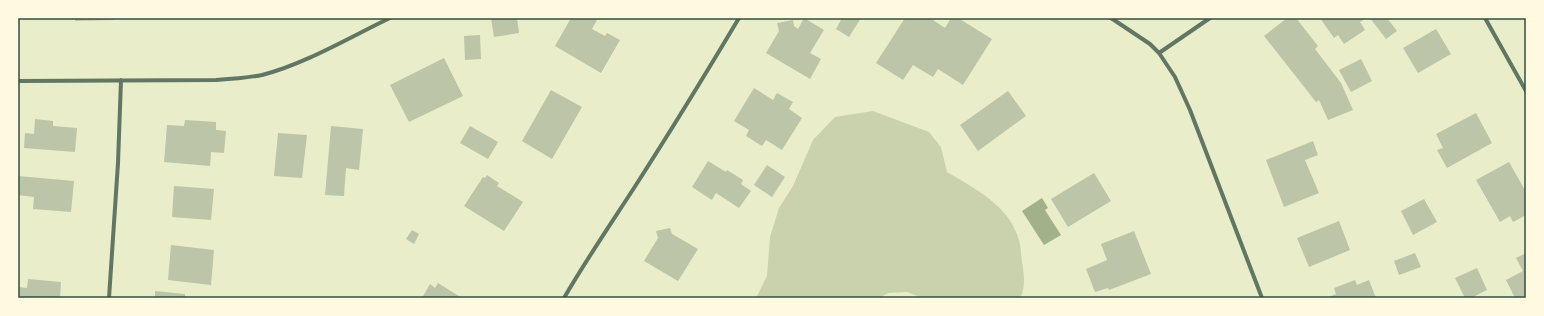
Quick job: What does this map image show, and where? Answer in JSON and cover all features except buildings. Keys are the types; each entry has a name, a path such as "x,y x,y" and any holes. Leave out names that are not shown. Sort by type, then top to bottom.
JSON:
{"street":[{"path":"18,81 216,80 247,78 310,58 390,18"},
{"path":"564,298 585,261 634,188 739,18"},
{"path":"1111,18 1145,40 1159,54 1176,77 1262,298"},
{"path":"1159,54 1210,18"},
{"path":"1485,18 1526,91"},
{"path":"109,298 118,163 121,80"}],"shaded area":[{"path":"873,111 929,132 941,147 947,172 989,198 1006,216 1013,226 1020,246 1024,280 1020,298 923,298 907,292 888,293 879,298 756,298 767,276 770,237 779,208 793,186 813,140 835,117"},
{"path":"1042,198 1048,208 1045,210 1061,235 1044,245 1022,211"}]}
